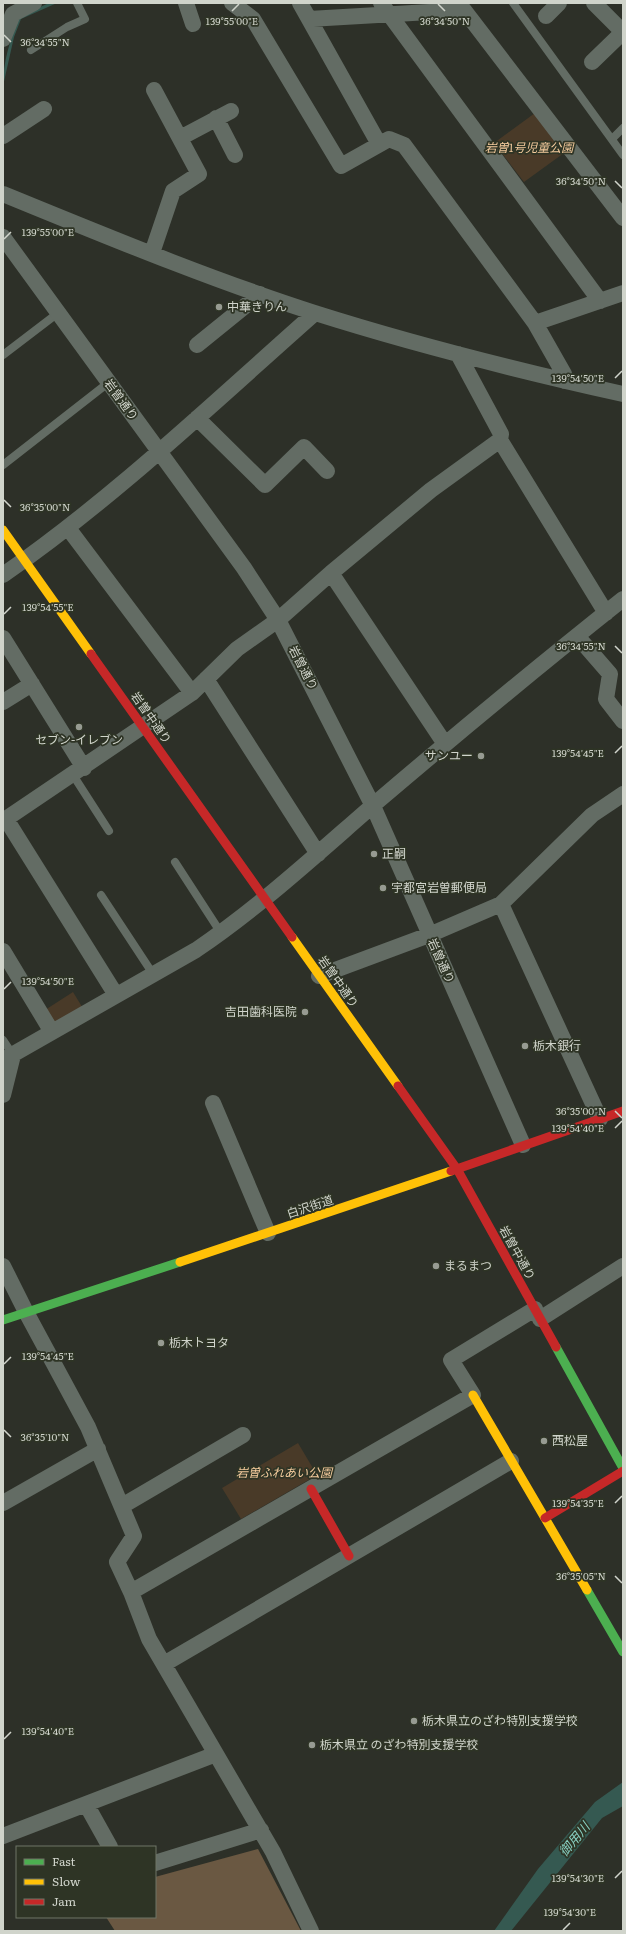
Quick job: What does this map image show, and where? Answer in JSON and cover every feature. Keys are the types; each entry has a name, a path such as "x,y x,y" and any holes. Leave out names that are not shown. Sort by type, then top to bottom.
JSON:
{"street":[{"path":"3,39 14,14 34,3"},
{"path":"186,3 193,24"},
{"path":"232,3 252,19 341,166 389,139 404,146 535,324 564,374 566,381"},
{"path":"300,3 379,144"},
{"path":"546,16 559,3"},
{"path":"592,62 623,32 594,3"},
{"path":"309,19 385,8 461,6 623,218"},
{"path":"385,8 600,301"},
{"path":"152,253 173,191 199,174 154,90"},
{"path":"3,136 44,109"},
{"path":"180,138 231,111"},
{"path":"216,118 235,155"},
{"path":"3,194 152,253 315,313 458,354 623,394"},
{"name":"岩曽通り","path":"3,237 158,452 244,568 278,620 373,806 523,1145"},
{"path":"535,324 623,293"},
{"path":"197,345 260,294"},
{"path":"3,575 68,528 158,452 315,313"},
{"path":"458,354 501,434 500,440 606,613"},
{"path":"197,418 265,485 304,447 327,471"},
{"path":"116,996 4,820 79,771 192,693 237,649 278,620 331,573 431,490 500,440"},
{"path":"68,528 192,693"},
{"name":"岩曽中通り","path":"3,530 457,1169 623,1469"},
{"path":"331,573 445,744"},
{"path":"3,1095 8,1058 116,996 220,933 265,899 445,744 623,599"},
{"path":"577,636 610,674 606,699 623,721"},
{"path":"3,638 32,684 79,771"},
{"path":"206,679 318,854"},
{"path":"3,702 32,684"},
{"path":"319,976 429,935 501,904 592,815 623,794"},
{"path":"501,904 600,1119"},
{"path":"3,951 52,1032"},
{"path":"213,1102 268,1233"},
{"name":"白沢街道","path":"3,1320 268,1233 623,1111"},
{"path":"3,1266 88,1427 134,1536 117,1562 131,1592 149,1638 261,1830 311,1931"},
{"path":"623,1266 451,1360 623,1652"},
{"path":"131,1592 473,1395"},
{"path":"122,1506 244,1434"},
{"path":"3,1503 98,1449"},
{"path":"164,1664 511,1461"},
{"path":"545,1518 623,1469"},
{"path":"311,1489 349,1556"},
{"path":"3,1836 216,1754"},
{"path":"86,1804 109,1846"},
{"path":"156,1863 261,1830"}],"lane":[{"path":"31,50 67,27 84,19 77,3"},
{"path":"513,3 623,155"},
{"path":"612,139 623,128"},
{"path":"3,355 58,313"},
{"path":"3,465 108,383"},
{"path":"79,771 109,831"},
{"path":"175,862 220,933"},
{"path":"101,896 153,974"},
{"path":"3,1040 8,1058"}],"green space":[{"name":"岩曽1号児童公園","path":"535,113 564,153 524,182 494,143"},
{"path":"73,992 84,1010 53,1023 45,1010"},
{"name":"岩曽ふれあい公園","path":"298,1443 317,1475 241,1519 222,1488"}],"shaded area":[{"path":"258,1849 301,1931 115,1931 107,1918 156,1918 156,1877"}],"water":[{"path":"49,3 57,3 21,19 14,37 3,86 4,68 8,51 20,16"},
{"name":"御用川","path":"623,1782 623,1806 602,1818 511,1931 494,1931 538,1869 595,1802"}],"traffic: fast":[{"path":"3,1320 180,1262"},
{"path":"556,1347 623,1468"},
{"path":"587,1590 623,1652"}],"traffic: slow":[{"path":"3,530 91,654"},
{"path":"292,937 398,1086"},
{"path":"180,1262 451,1171"},
{"path":"473,1395 587,1590"}],"traffic: jam":[{"path":"91,654 292,937"},
{"path":"398,1086 457,1169 556,1347"},
{"path":"451,1171 623,1111"},
{"path":"545,1518 623,1471"},
{"path":"311,1489 349,1556"}],"place":[{"name":"中華きりん","path":"219,307"},
{"name":"セブン-イレブン","path":"79,727"},
{"name":"サンユー","path":"481,756"},
{"name":"正嗣","path":"374,854"},
{"name":"宇都宮岩曽郵便局","path":"383,888"},
{"name":"吉田歯科医院","path":"305,1012"},
{"name":"栃木銀行","path":"525,1046"},
{"name":"まるまつ","path":"436,1266"},
{"name":"栃木トヨタ","path":"161,1343"},
{"name":"西松屋","path":"544,1441"},
{"name":"栃木県立のざわ特別支援学校","path":"414,1721"},
{"name":"栃木県立 のざわ特別支援学校","path":"312,1745"}]}
